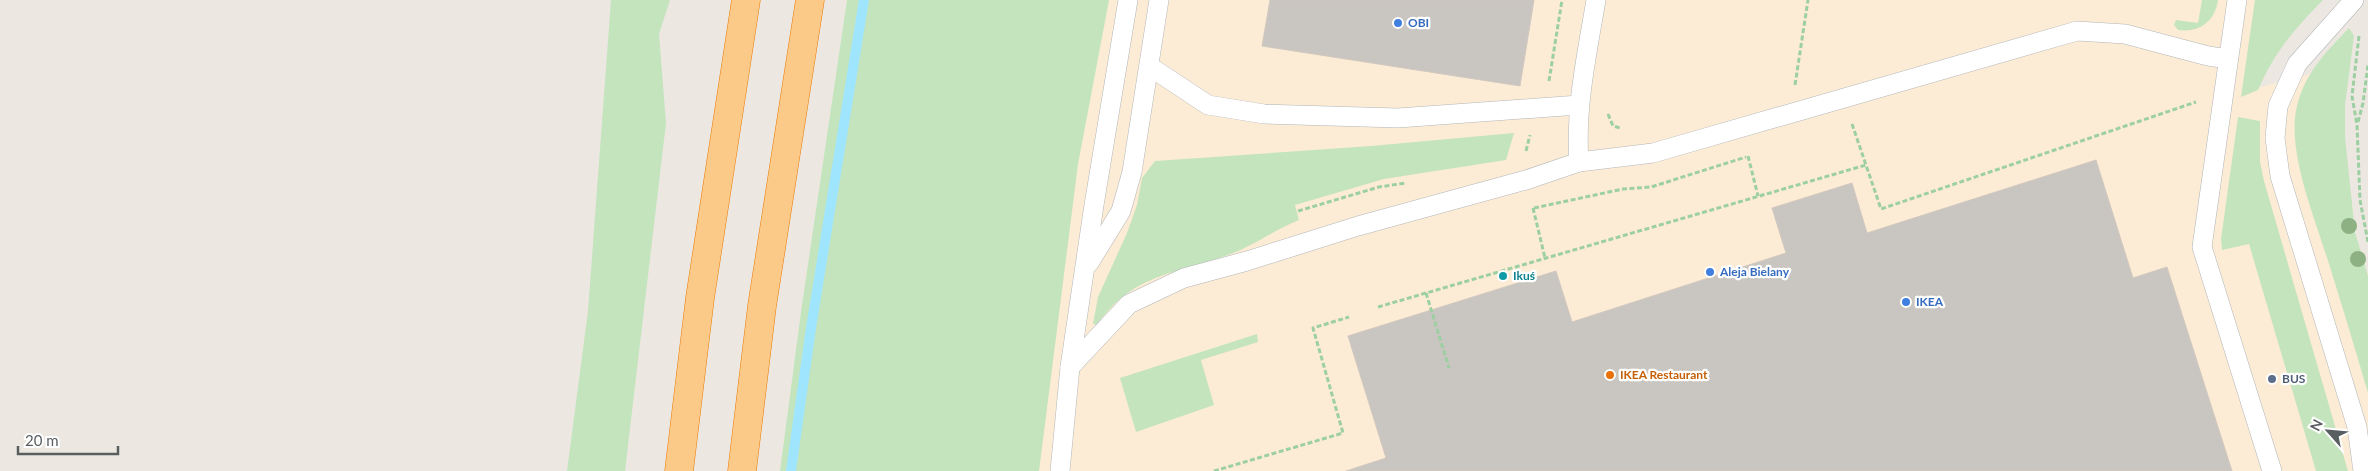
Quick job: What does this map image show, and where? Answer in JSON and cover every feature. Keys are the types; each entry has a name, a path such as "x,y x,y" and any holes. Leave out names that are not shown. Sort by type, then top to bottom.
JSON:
{"highway":[{"path":"679,471 700,298 746,0"},
{"path":"742,471 762,306 810,0"}],"lane":[{"path":"1060,471 1070,367 1128,0"},
{"path":"1085,269 1122,211 1132,172 1159,0"},
{"path":"1579,162 1577,136 1579,105 1596,0"},
{"path":"2237,0 2202,247 2272,471"},
{"path":"2354,0 2297,64 2278,106 2275,138 2280,176 2357,427 2363,471"},
{"path":"1070,367 1129,304 1184,278 1247,261 1358,226 1526,180 1579,162 1653,153 2077,31 2125,34 2208,56 2228,59"},
{"path":"1149,66 1208,105 1264,114 1398,118 1579,105"}],"path":[{"path":"1545,88 1548,82 1562,0"},
{"path":"1794,93 1808,0"},
{"path":"2358,28 2360,36 2352,96 2357,125 2360,200 2368,242"},
{"path":"2357,125 2363,103 2368,65"},
{"path":"1843,126 1852,124 1881,209 2200,101"},
{"path":"1607,112 1609,121 1613,126 1625,129"},
{"path":"1533,208 1623,189 1651,187 1757,153"},
{"path":"1748,156 1758,196"},
{"path":"1378,308 1866,165"},
{"path":"1531,201 1545,258"},
{"path":"1426,293 1449,368"},
{"path":"1214,471 1343,433 1313,328 1349,317"}],"shaded area":[{"name":"Aleja Bielany","path":"1109,0 2255,0 2242,92 2330,69 2368,312 2368,471 1039,471 1078,164"}],"green space":[{"path":"611,0 670,0 659,34 666,123 625,471 567,471 588,311"},
{"path":"847,0 1109,0 1078,164 1039,471 780,471 801,312"},
{"path":"2202,0 2218,0 2210,20 2193,30 2178,30 2174,25 2176,20 2198,23"},
{"path":"2255,0 2323,0 2278,53 2258,90 2241,97"},
{"path":"2349,28 2354,36 2345,105 2345,137 2355,232 2368,276 2368,393 2310,205 2295,143 2297,106 2305,83 2317,64"},
{"path":"2238,117 2260,121 2260,162 2264,181 2348,471 2316,471 2249,244 2222,250 2221,239"},
{"path":"1514,133 1506,160 1384,179 1295,205 1299,220 1237,251 1208,262 1172,272 1140,285 1111,308 1097,325 1093,324 1098,297 1127,233 1137,205 1142,178 1155,161 1371,146"},
{"path":"1257,334 1258,342 1201,360 1214,405 1136,432 1120,378"}],"building":[{"name":"OBI","path":"1270,0 1534,0 1520,86 1262,46"},
{"name":"IKEA","path":"2096,160 2133,278 2167,267 2232,471 1346,471 1386,458 1348,336 1556,271 1572,322 1786,253 1772,208 1852,183 1867,233"}],"waterway":[{"path":"791,471 811,328 864,0"}],"place":[{"name":"OBI","path":"1398,23"},
{"name":"Aleja Bielany","path":"1710,272"},
{"name":"Ikuś","path":"1503,276"},
{"name":"IKEA","path":"1906,302"},
{"name":"IKEA Restaurant","path":"1610,375"},
{"name":"BUS","path":"2272,379"}]}
